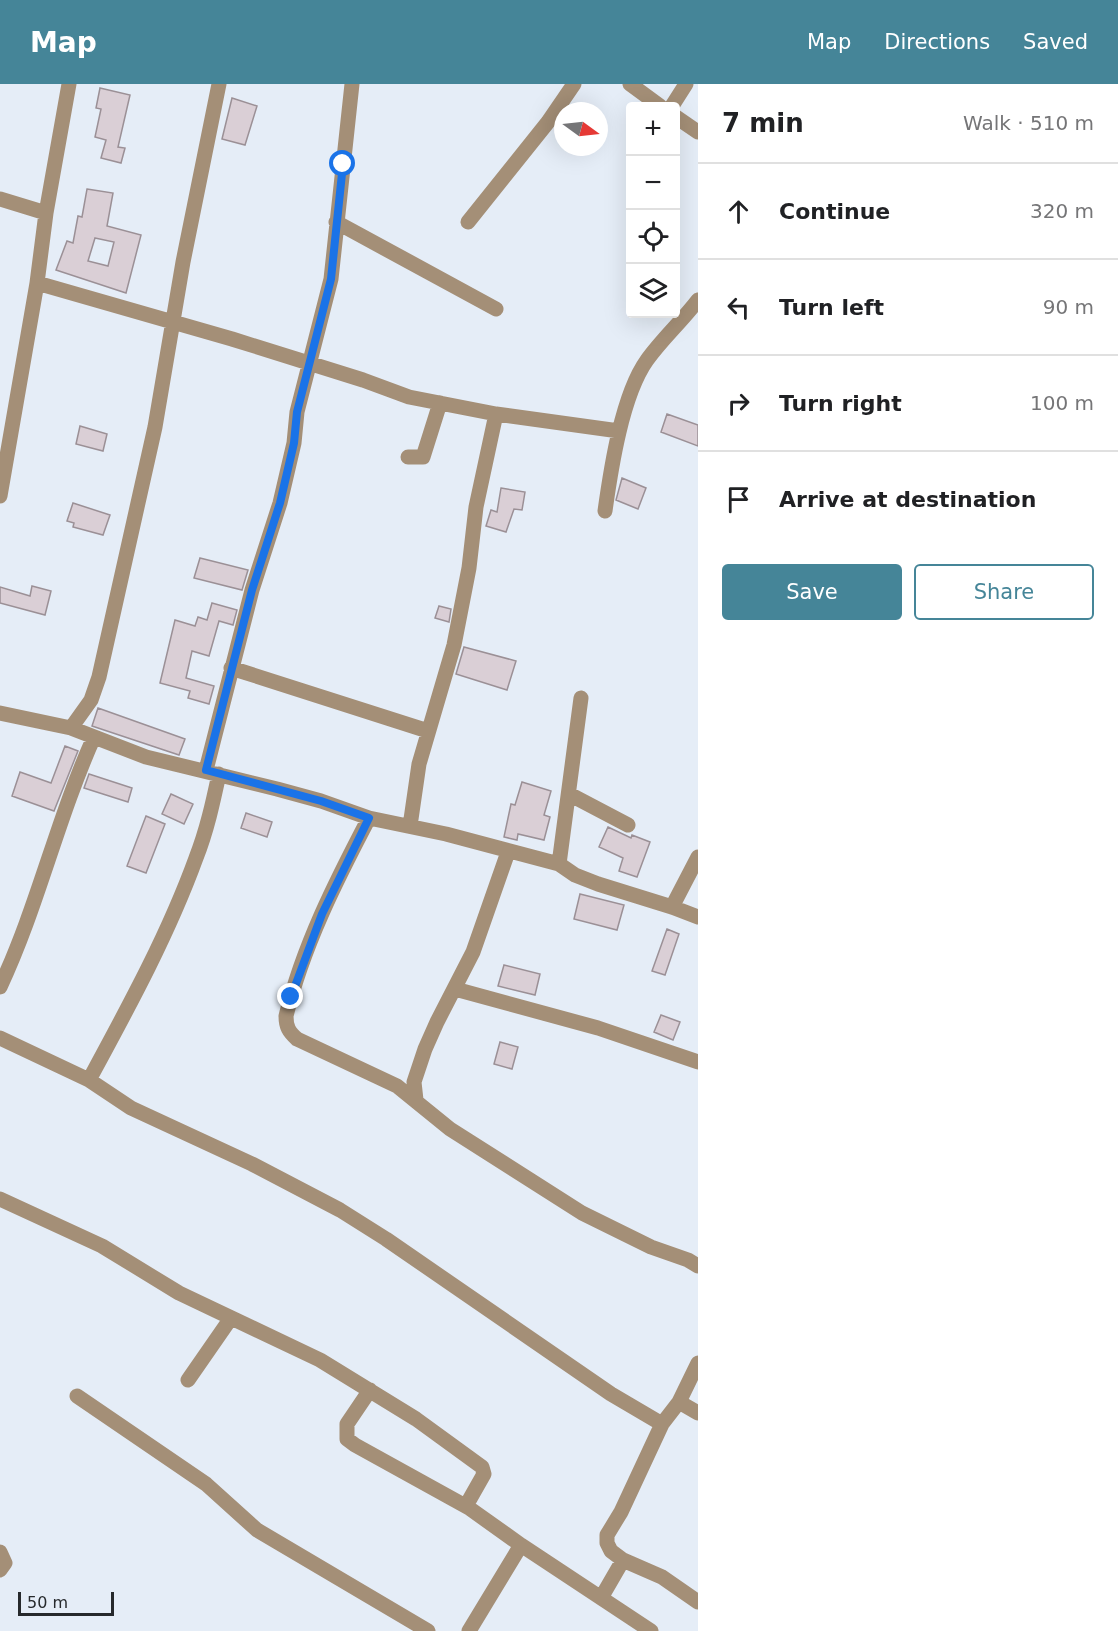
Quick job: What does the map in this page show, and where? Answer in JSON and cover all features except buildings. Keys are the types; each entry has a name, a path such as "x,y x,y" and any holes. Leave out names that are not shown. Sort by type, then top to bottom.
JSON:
{"street":[{"path":"0,496 69,84"},
{"path":"71,728 91,700 99,677 155,427 171,322 219,84"},
{"path":"89,1080 151,963 185,885 207,826 212,772 231,668 252,590 280,503 294,443 297,412 331,279 352,84"},
{"path":"468,222 548,123 574,84"},
{"path":"630,84 655,102"},
{"path":"675,102 686,84"},
{"path":"680,120 698,132"},
{"path":"0,199 46,213"},
{"path":"336,222 496,309"},
{"path":"37,283 363,380 409,397 496,414 619,431"},
{"path":"605,511 619,431 636,379 647,361 697,304"},
{"path":"408,457 423,457 440,402"},
{"path":"410,826 417,774 454,645 469,568 476,507 496,414"},
{"path":"231,668 428,731"},
{"path":"559,864 580,698"},
{"path":"0,713 71,728 146,757 321,801 369,818 410,826 559,864 575,875 598,884 698,917"},
{"path":"0,987 27,925 75,779 94,737"},
{"path":"568,794 628,825"},
{"path":"369,818 340,873 308,946 291,997 286,1025 297,1039 397,1086 450,1129 582,1214 651,1247 688,1260 698,1266"},
{"path":"416,1100 414,1082 425,1049 473,952 508,852"},
{"path":"672,907 698,857"},
{"path":"455,989 598,1028 698,1062"},
{"path":"0,1038 89,1080 131,1108 252,1164 340,1210 386,1239 611,1394 662,1424"},
{"path":"0,1199 102,1246 179,1293 320,1360 416,1419 482,1467 484,1474 467,1504 469,1508"},
{"path":"188,1380 231,1318"},
{"path":"698,1363 679,1402 662,1424 621,1512 607,1535 607,1543 611,1551 622,1560 662,1577 698,1602"},
{"path":"370,1390 346,1424 347,1439 469,1508 520,1545 651,1631"},
{"path":"76,1396 206,1484 257,1530 428,1631"},
{"path":"679,1402 698,1413"},
{"path":"469,1631 520,1545"},
{"path":"0,1552 5,1563 0,1570"},
{"path":"601,1598 622,1560"}],"route":[{"path":"291,997 308,946 340,873 369,818 321,801 206,770 234,653 280,503 294,443 297,412 331,279 343,164"}]}
